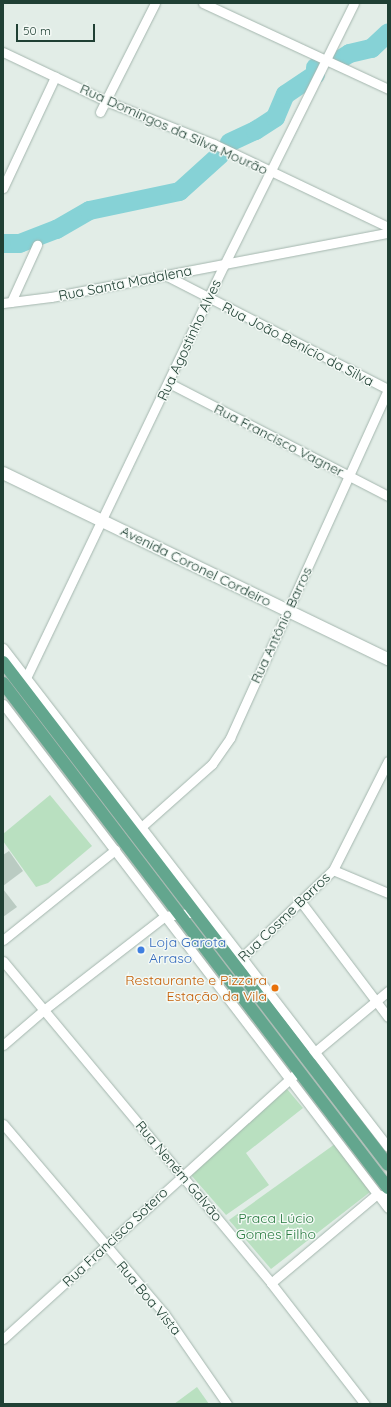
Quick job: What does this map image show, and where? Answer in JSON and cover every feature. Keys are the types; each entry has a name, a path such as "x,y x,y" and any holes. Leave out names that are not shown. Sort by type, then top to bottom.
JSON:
{"main road":[{"path":"3,662 46,718 139,830 194,913 239,961 310,1056 388,1165"},
{"path":"3,683 35,727 180,915 295,1074 388,1188"},
{"path":"35,727 46,718"}],"street":[{"path":"100,112 155,3"},
{"path":"204,3 388,89"},
{"name":"Rua Agostinho Alves","path":"26,678 169,384 224,265 354,3"},
{"name":"Rua Domingos da Silva Mourão","path":"3,52 106,101 208,141 388,227"},
{"path":"3,188 55,77"},
{"name":"Rua Santa Madalena","path":"5,304 167,276 388,233"},
{"path":"5,304 37,245"},
{"name":"Rua João Benício da Silva","path":"167,276 209,299 388,389"},
{"name":"Rua Francisco Vagner","path":"169,384 388,496"},
{"name":"Rua Antônio Barros","path":"139,830 212,764 230,738 388,389"},
{"name":"Avenida Coronel Cordeiro","path":"3,473 388,659"},
{"path":"3,648 139,830 207,911 239,961"},
{"path":"3,704 6,714 166,916 295,1074 388,1208"},
{"name":"Rua Cosme Barros","path":"239,961 333,870 388,761"},
{"path":"3,940 115,850"},
{"path":"333,870 388,893"},
{"path":"301,902 388,1017"},
{"path":"3,1045 45,1009 166,916 207,911"},
{"name":"Rua Neném Galvão","path":"3,961 45,1009 182,1174 271,1283 365,1404"},
{"path":"388,991 310,1056 388,1147"},
{"name":"Rua Francisco Sotero","path":"3,1339 106,1248 182,1174 295,1074"},
{"name":"Rua Boa Vista","path":"3,1124 106,1248 164,1313 226,1404"},
{"path":"377,1194 388,1197"},
{"path":"271,1283 377,1194"}],"green space":[{"path":"50,795 92,846 48,883 36,887 3,841 3,834"},
{"path":"287,1089 303,1108 246,1153 269,1185 226,1215 191,1175"},
{"name":"Praca Lúcio Gomes Filho","path":"335,1144 370,1192 271,1269 229,1220"},
{"path":"197,1387 209,1404 174,1404"}],"building":[{"path":"9,851 23,871 3,886 3,855"},
{"path":"3,889 17,907 3,917"}],"waterway":[{"path":"341,58 349,53 371,48 388,32"},
{"path":"229,142 255,130 275,117 285,94 315,74 315,67"},
{"path":"3,243 19,243 56,229 89,210 179,191 220,154"}],"place":[{"name":"Loja Garota Arraso","path":"141,950"},
{"name":"Restaurante e Pizzara Estação da Vila","path":"275,988"}]}
